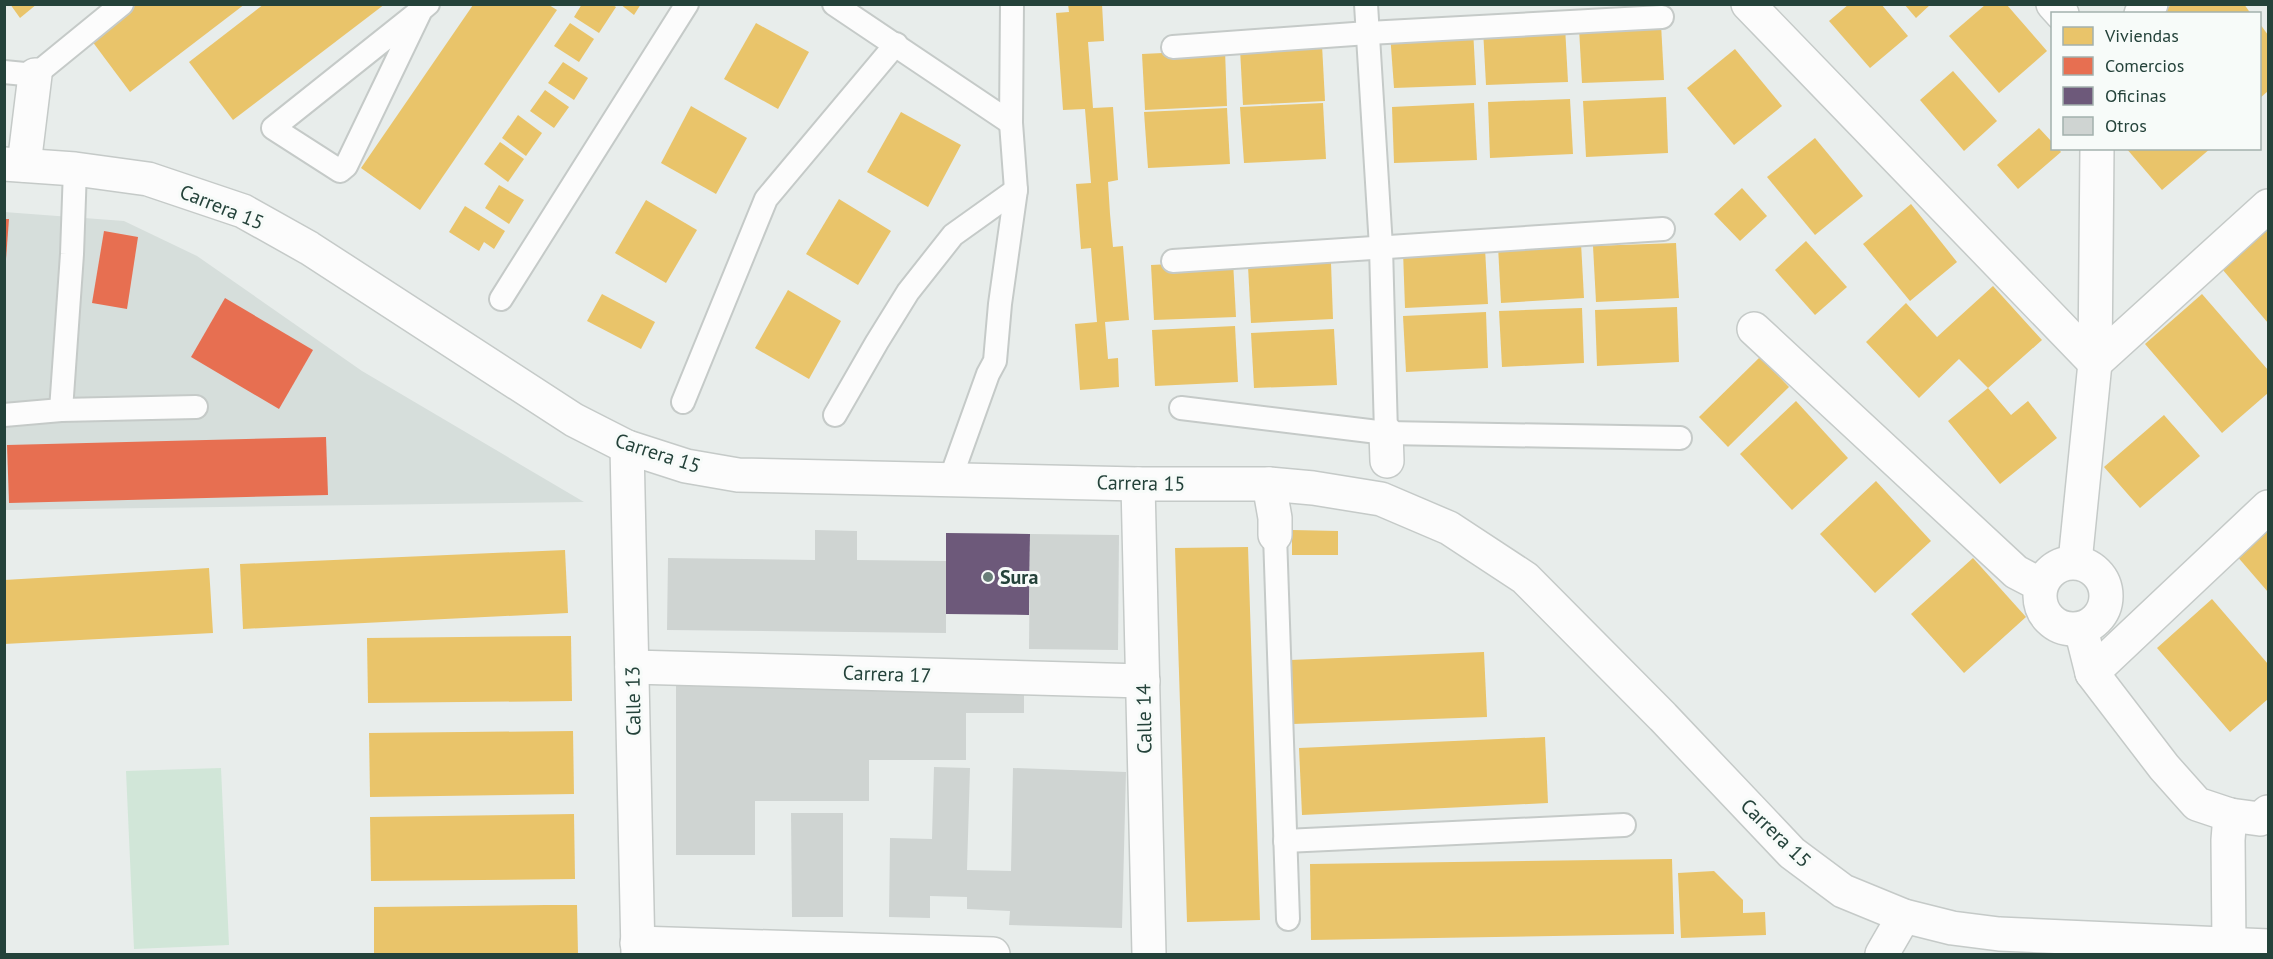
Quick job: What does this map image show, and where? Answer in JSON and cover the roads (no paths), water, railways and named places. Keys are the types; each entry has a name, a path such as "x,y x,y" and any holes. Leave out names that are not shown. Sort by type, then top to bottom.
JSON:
{"street":[{"path":"1748,4 2095,363"},
{"path":"14,165 20,73"},
{"path":"2075,562 2095,363 2097,150"},
{"name":"Carrera 15","path":"14,165 75,169 147,179 243,211 309,248 574,420 627,447 686,466 738,475 1138,484 1269,484 1313,488 1381,499 1449,528 1525,578 1663,717 1792,853 1843,891 1904,916 1952,928 2000,934 2268,946"},
{"path":"2095,363 2268,206"},
{"path":"1754,329 2016,572 2041,585"},
{"name":"Calle 13","path":"627,447 638,949"},
{"name":"Calle 14","path":"1138,484 1149,954"},
{"path":"1269,484 1275,518 1275,535"},
{"path":"2092,674 2268,507"},
{"path":"2075,562 2090,567 2102,578 2107,593 2104,609 2095,622 2081,628 2067,628 2054,623 2044,612 2040,598 2041,585 2049,572 2061,564 2075,562"},
{"path":"2081,628 2092,674 2164,767 2197,804 2230,815 2260,819 2268,812"},
{"name":"Carrera 17","path":"632,667 1143,681"},
{"path":"2229,944 2228,840 2230,815"},
{"path":"1882,954 1904,916"},
{"path":"638,949 993,954"}],"lane":[{"path":"20,73 122,4"},
{"path":"501,299 687,4"},
{"path":"834,4 1011,123"},
{"path":"950,480 988,374 995,361 1000,304 1016,190 1011,123 1012,4"},
{"path":"1366,4 1381,247 1386,447 1381,499"},
{"path":"425,7 346,166 340,171 273,128 310,98 425,7"},
{"path":"1173,47 1368,33 1662,17"},
{"path":"683,402 766,199 896,44"},
{"path":"61,411 72,254 75,169"},
{"path":"835,415 908,292 953,235 1016,190"},
{"path":"1173,261 1663,229"},
{"path":"4,416 61,411 196,407"},
{"path":"1181,408 1386,447 1680,438"},
{"path":"1275,535 1288,919"},
{"path":"1285,841 1624,825"}],"place":[{"name":"Sura","path":"988,577"}]}
